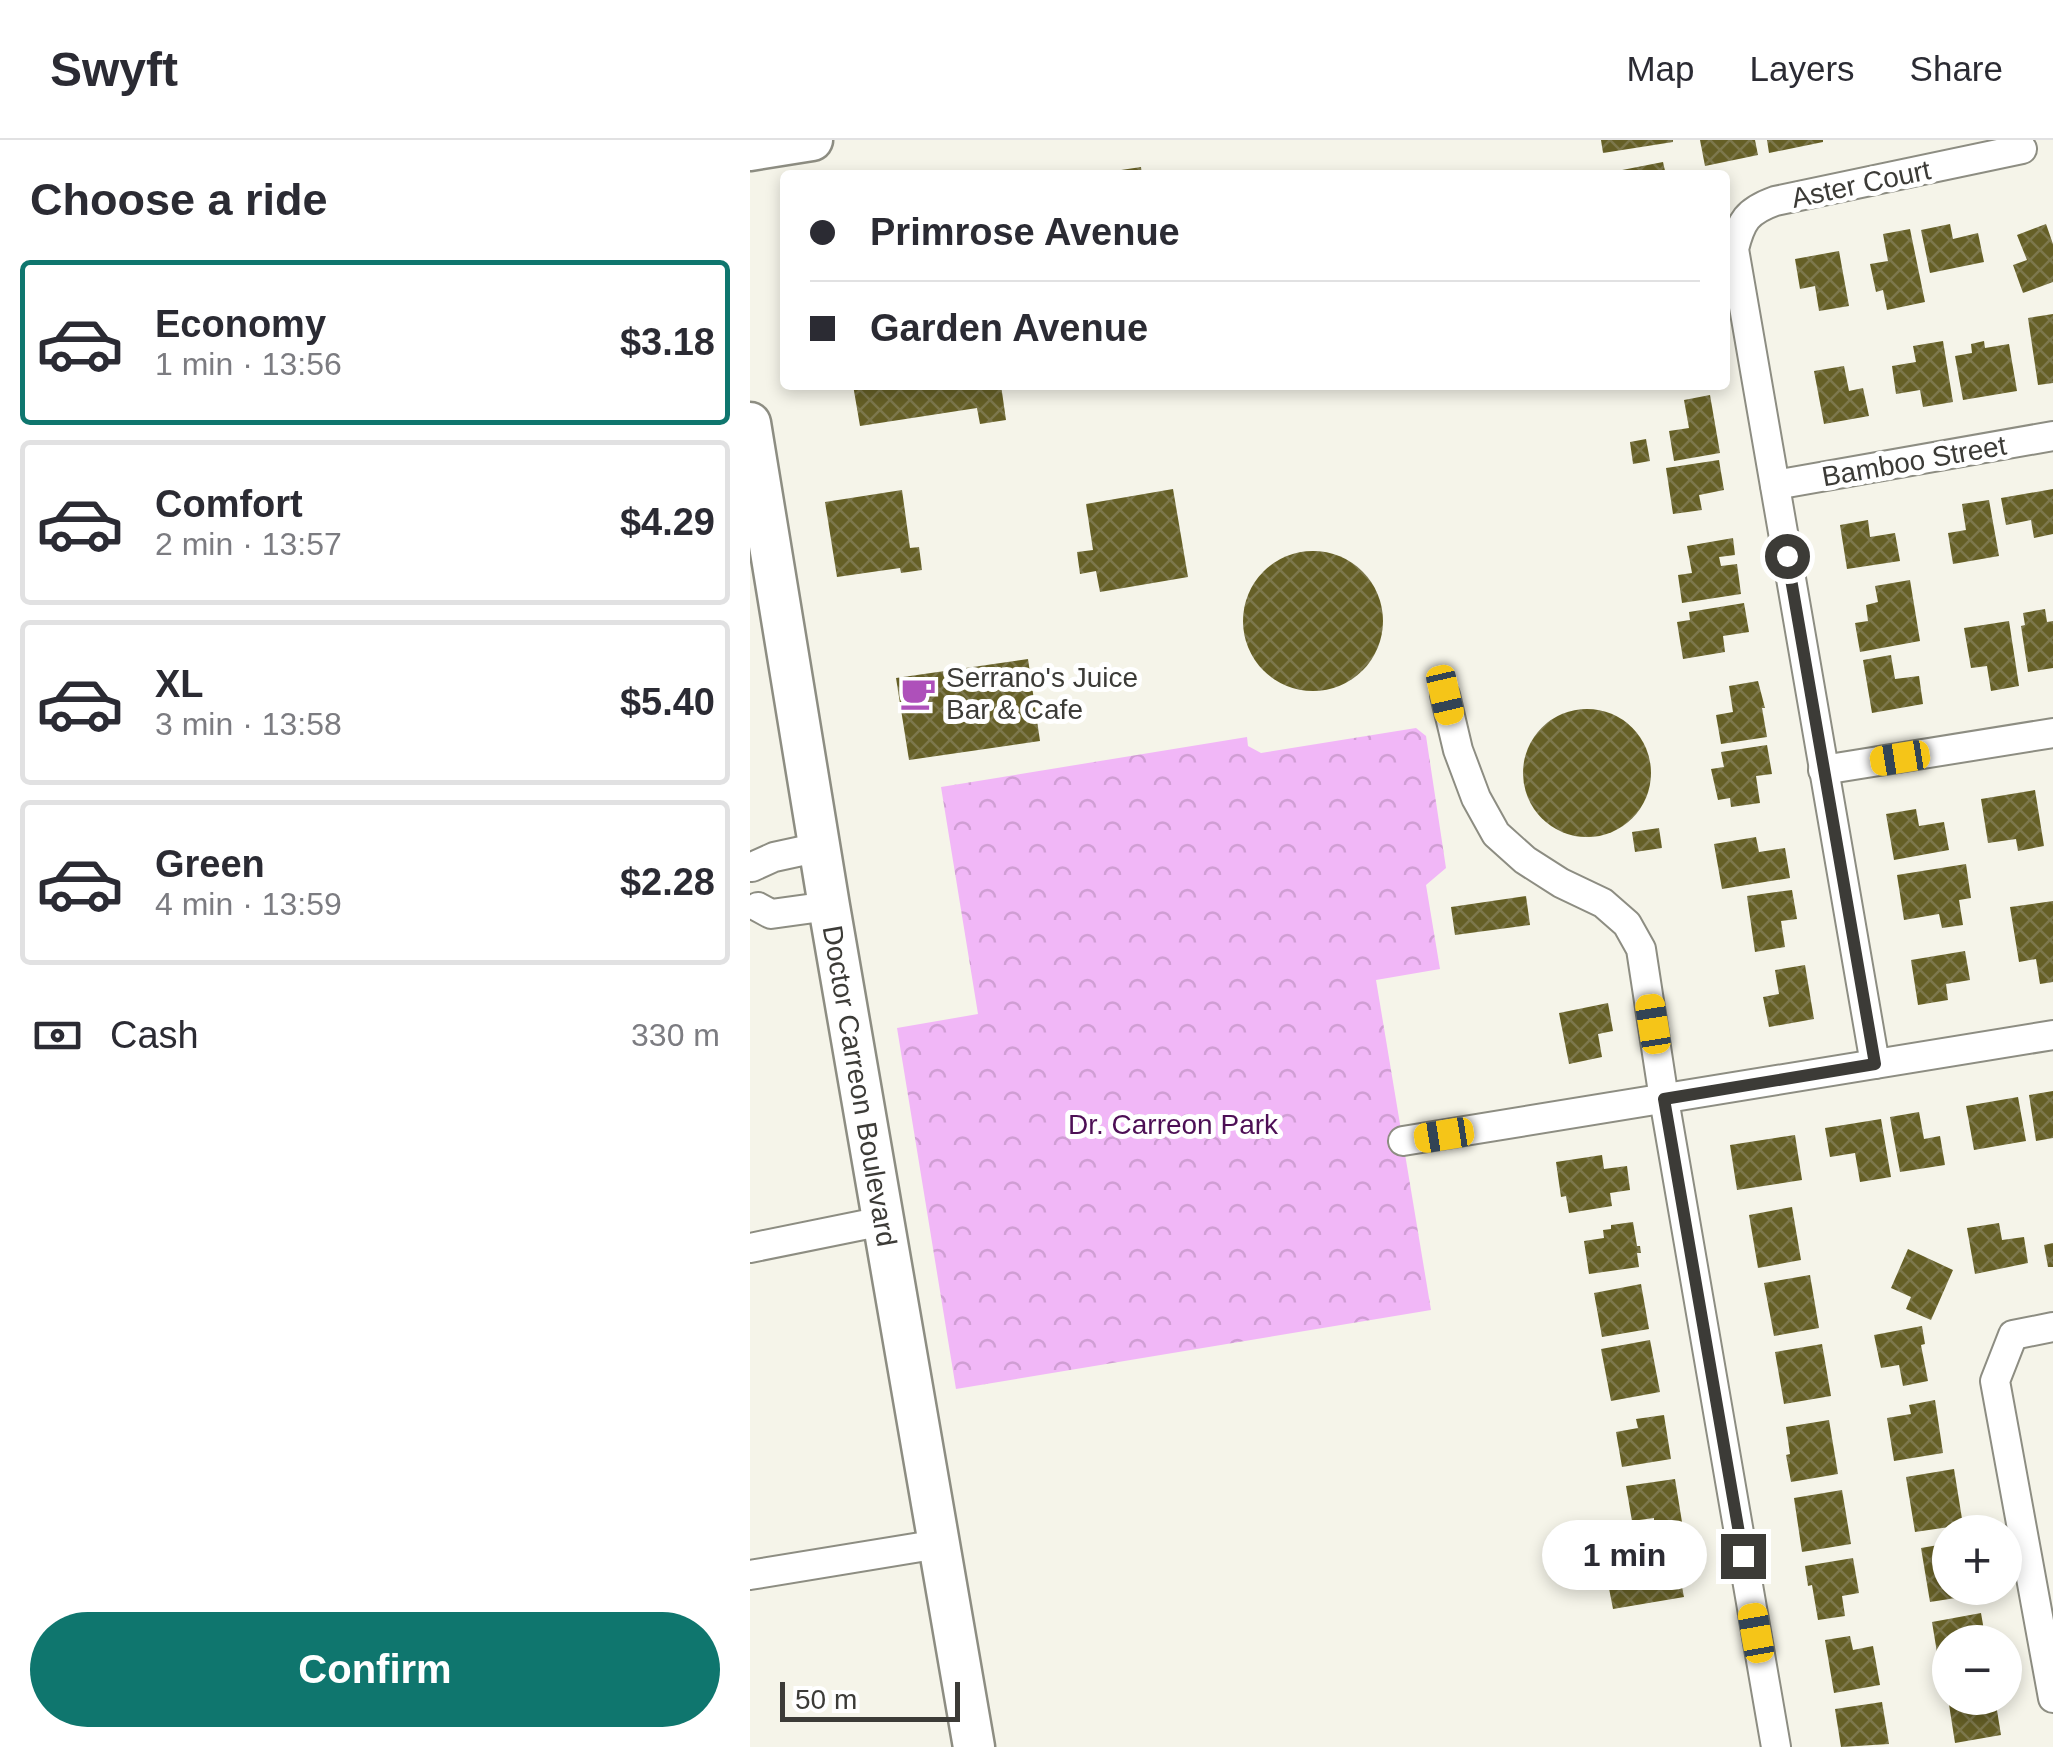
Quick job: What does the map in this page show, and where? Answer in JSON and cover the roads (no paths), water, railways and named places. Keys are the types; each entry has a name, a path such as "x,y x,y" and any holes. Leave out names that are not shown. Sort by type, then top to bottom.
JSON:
{"main road":[{"path":"750,150 812,140"},
{"name":"Doctor Carreon Boulevard","path":"750,423 759,527 820,846 974,1747"}],"street":[{"name":"Aster Court","path":"1775,485 1734,249 1746,217 1775,201 2022,150"},
{"name":"Bamboo Street","path":"1775,485 2053,436"},
{"path":"1775,485 1875,1064"},
{"path":"1445,695 1458,750 1476,798 1496,834 1525,860 1560,883 1603,902 1628,924 1641,949 1776,1747"},
{"path":"1823,770 2053,733"},
{"path":"820,846 774,856 751,866 762,882 763,899 754,910 779,914 830,906"},
{"path":"1402,1141 2053,1034"},
{"path":"750,1248 883,1222"},
{"path":"2053,1327 2013,1334 1995,1381 2047,1624 2053,1698"},
{"path":"750,1575 939,1544"}],"place":[{"name":"Serrano's Juice Bar & Cafe","path":"918,693"}],"park label":[{"name":"Dr. Carreon Park","path":"1173,1124"}]}
